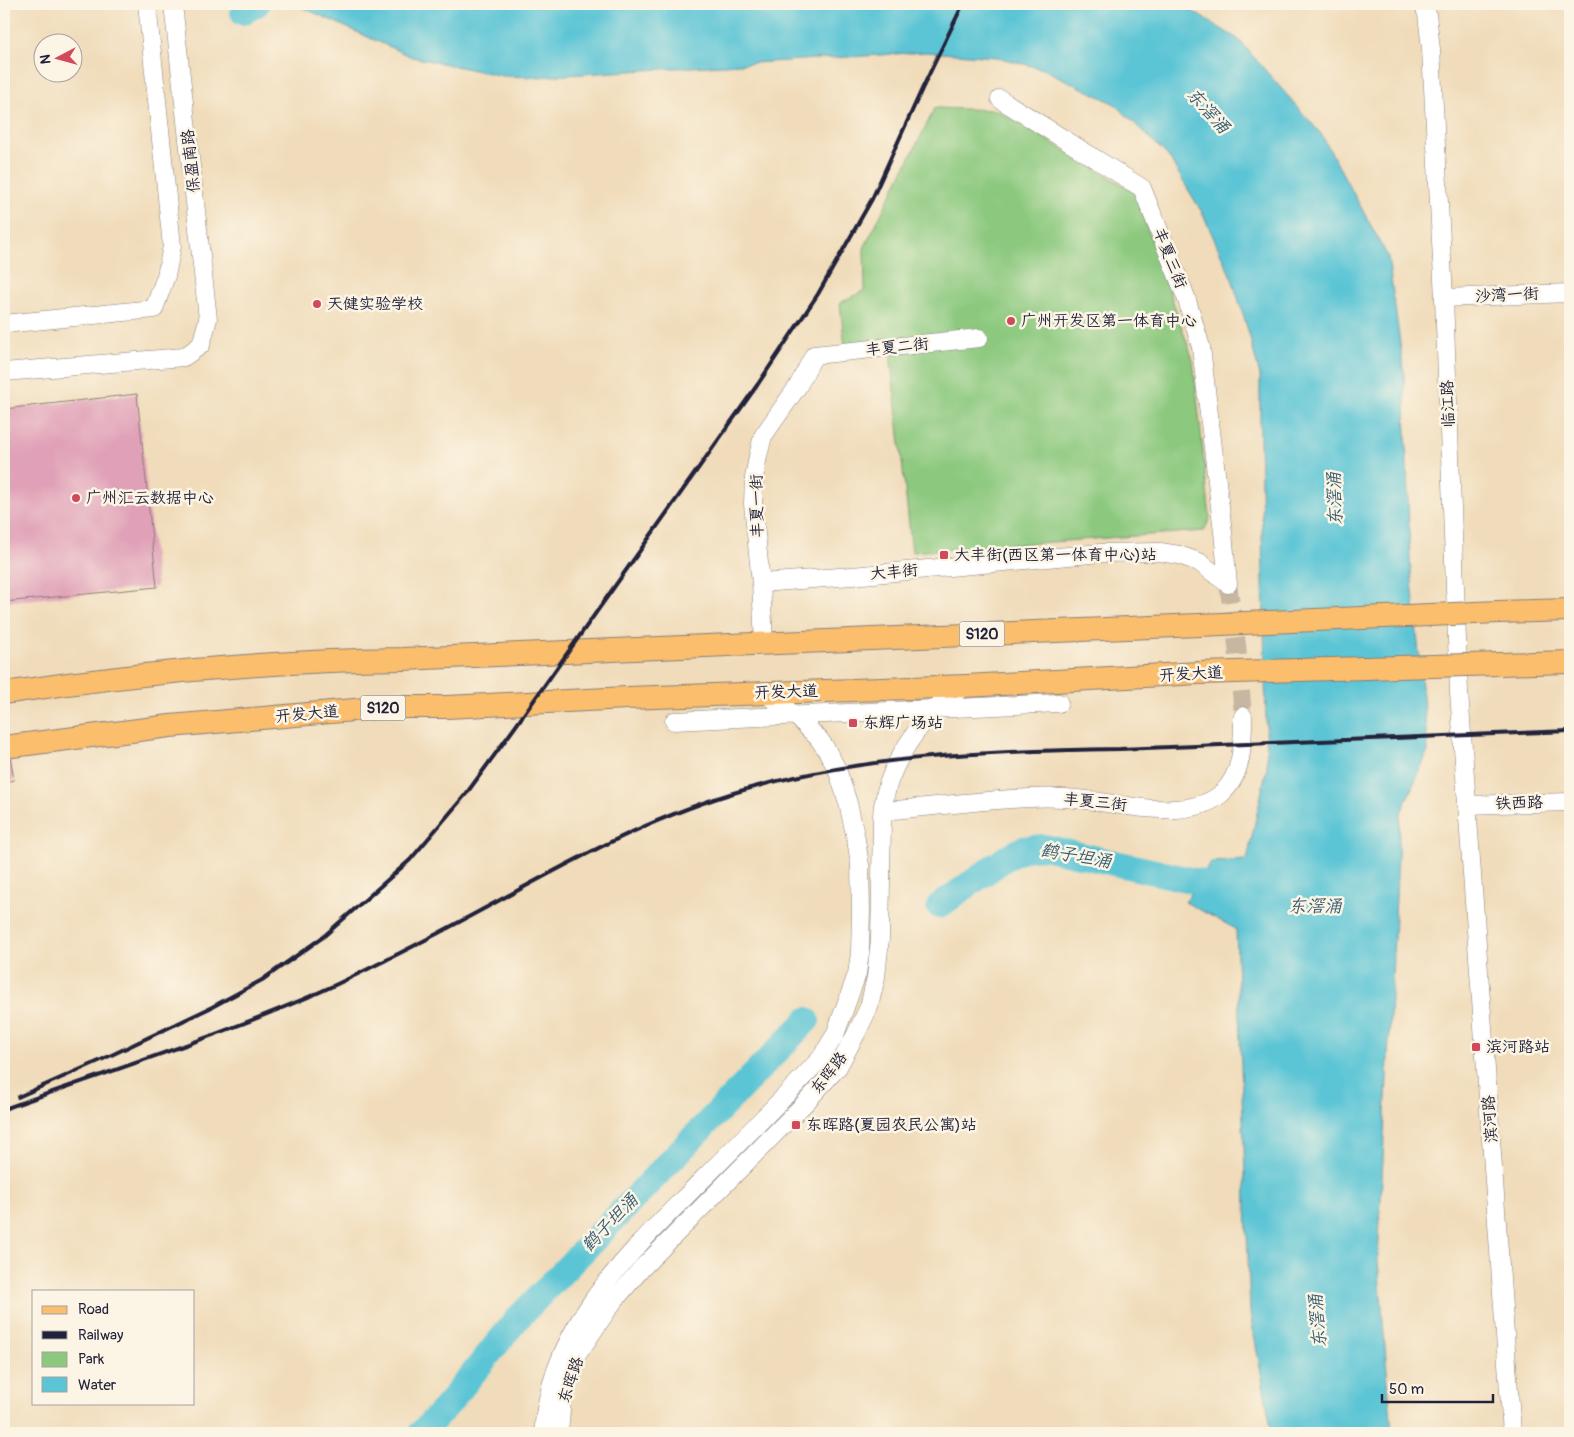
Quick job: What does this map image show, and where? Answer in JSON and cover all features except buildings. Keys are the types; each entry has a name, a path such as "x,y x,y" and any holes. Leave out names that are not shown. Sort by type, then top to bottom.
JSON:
{"main road":[{"name":"S120","path":"4,693 39,687 178,672 347,660 1570,610"},
{"name":"开发大道","path":"4,747 170,726 388,708 966,686 1199,673 1570,662"}],"street":[{"name":"保盈南路","path":"4,324 154,309 166,276 172,246 147,4"},
{"name":"保盈南路","path":"4,372 184,357 202,345 208,319 173,4"},
{"name":"临江路","path":"1424,4 1431,50 1444,298 1459,682 1467,805"},
{"name":"丰夏三街","path":"1000,99 1142,188 1186,297 1201,347 1228,584"},
{"name":"沙湾一街","path":"1444,298 1570,293"},
{"name":"丰夏二街","path":"814,355 979,338"},
{"name":"丰夏一街","path":"764,643 761,583 753,504 754,478 763,436 798,386 814,355"},
{"name":"大丰街","path":"761,583 1101,553 1160,552 1179,555 1199,562 1228,584"},
{"name":"东晖路","path":"559,1433 562,1400 568,1377 577,1355 613,1302 642,1268 838,1067 856,1034 869,1007 876,977 880,939 880,866 883,802 887,787 898,760 917,732 936,708 948,697 966,686"},
{"name":"东晖路","path":"543,1433 546,1408 554,1376 566,1345 578,1322 597,1294 651,1232 821,1058 835,1035 857,974 860,953 860,875 856,839 848,803 832,759 819,739 797,716 764,693"},
{"path":"674,722 1059,703"},
{"name":"丰夏三街","path":"883,811 1030,798 1087,800 1154,808 1181,808 1203,804 1220,795 1230,784 1239,764 1243,741 1243,716"},
{"name":"铁西路","path":"1467,805 1570,802"},
{"name":"滨河路","path":"1467,805 1512,1433"}],"green space":[{"name":"广州开发区第一体育中心","path":"935,108 997,110 1135,192 1193,360 1210,518 1204,531 912,552 890,353 846,356 840,303 865,290 864,248"}],"water":[{"name":"东滘涌","path":"295,4 1180,4 1238,39 1321,134 1388,257 1404,372 1410,559 1428,751 1400,815 1378,1260 1392,1433 1272,1433 1250,1313 1236,929 1185,902 1211,862 1247,860 1267,767 1260,376 1232,279 1203,214 1168,156 1115,104 1043,69 997,57 926,52 536,77 503,76 412,57"}],"waterway":[{"path":"243,12 257,4"},
{"name":"鹤子坦涌","path":"939,906 1006,858 1023,849 1044,847 1199,882"},
{"name":"鹤子坦涌","path":"421,1433 445,1408 518,1318 807,1020"}],"tunnel":[{"path":"1228,584 1237,645 1243,716"}],"railway":[{"path":"18,1097 212,1007 262,980 323,937 410,860 466,794 515,727 758,384 818,294 872,199 963,4"},
{"path":"4,1109 194,1042 306,998 434,936 558,869 642,827 730,794 778,781 874,763 972,754 1570,731"}],"place":[{"name":"天健实验学校","path":"317,304"},
{"name":"广州开发区第一体育中心","path":"1011,321"},
{"name":"广州汇云数据中心","path":"76,498"},
{"name":"大丰街(西区第一体育中心)站","path":"944,555"},
{"name":"东辉广场站","path":"853,723"},
{"name":"滨河路站","path":"1476,1047"},
{"name":"东晖路(夏园农民公寓)站","path":"796,1125"}]}
